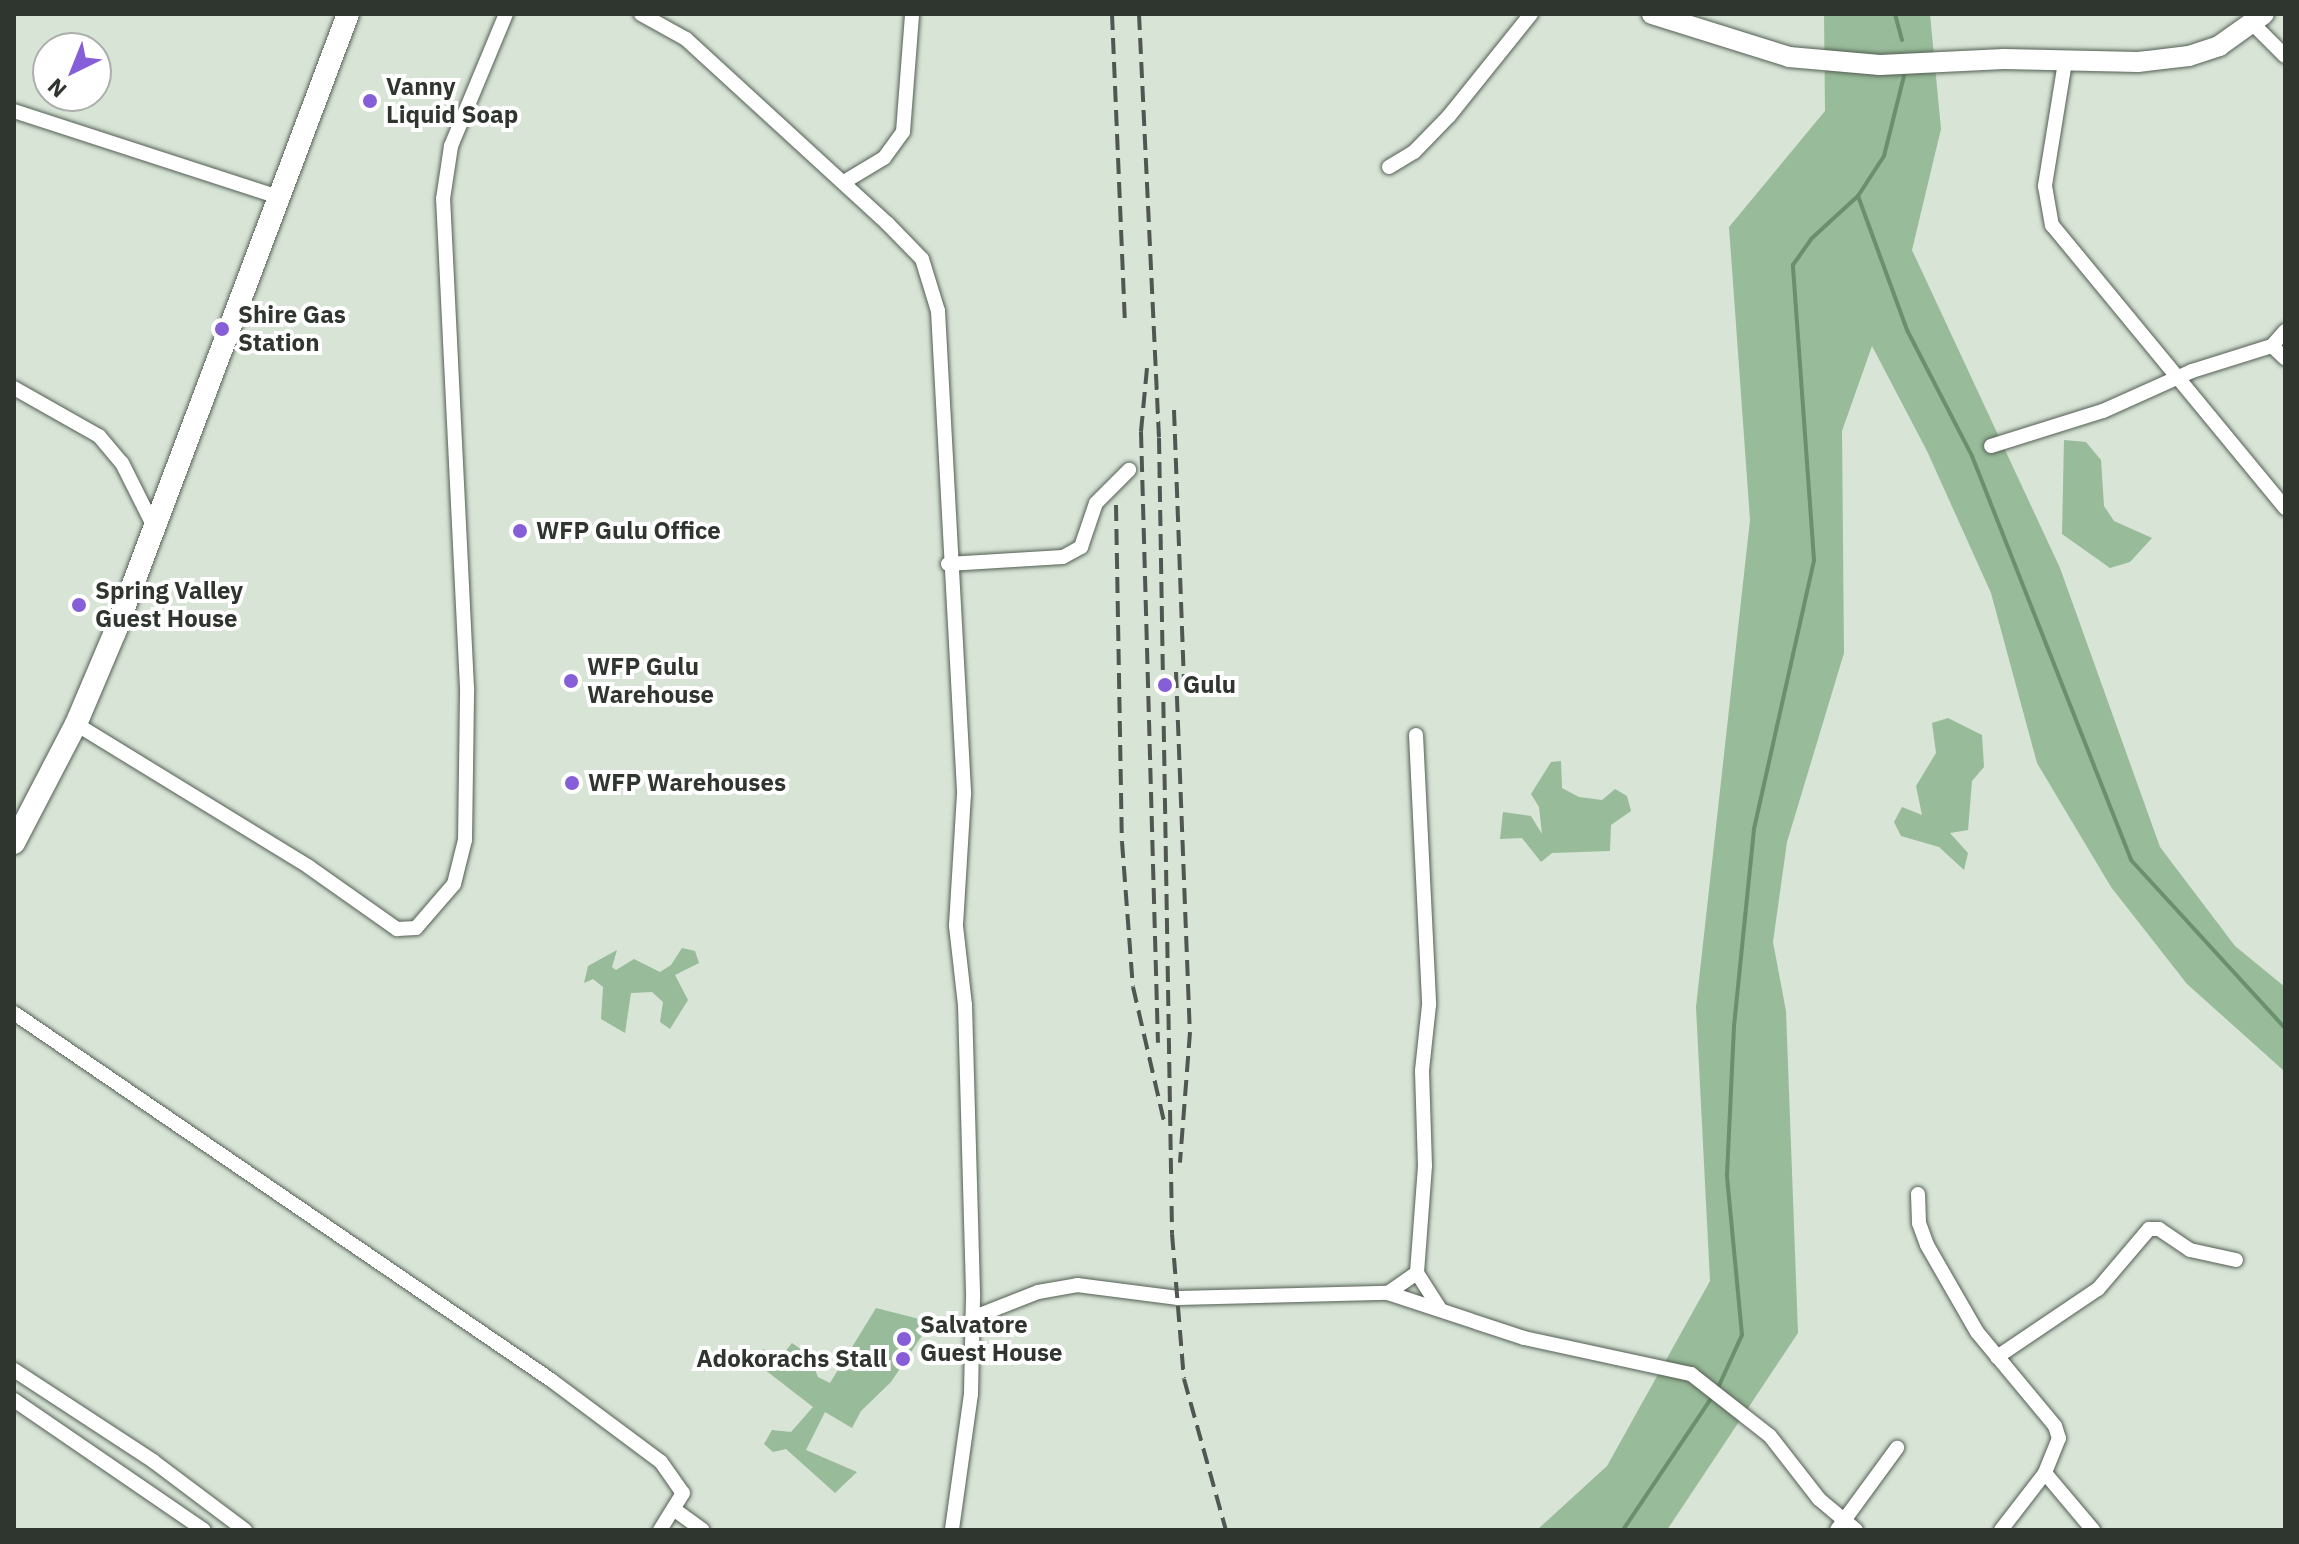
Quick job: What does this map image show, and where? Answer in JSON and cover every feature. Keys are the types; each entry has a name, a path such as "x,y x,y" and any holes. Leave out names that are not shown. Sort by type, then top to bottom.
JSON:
{"main road":[{"path":"14,843 76,724 155,529 348,14"}],"street":[{"path":"76,724 269,841 397,929 416,928 454,884 465,840 467,688 443,199 451,146 506,14"},
{"path":"641,14 686,39 844,182 922,259 933,292 945,394 948,564 964,794 956,926 965,1005 971,1394 952,1530"},
{"path":"844,182 884,158 903,132 912,14"},
{"path":"1389,167 1414,152 1449,116 1531,14"},
{"path":"1652,14 1789,57 1880,65 2189,56 2219,46 2259,19 2285,56"},
{"path":"2065,62 2045,186 2052,225 2180,376 2285,508"},
{"path":"14,111 278,197"},
{"path":"1991,446 2103,411 2180,376 2272,346 2285,331"},
{"path":"2272,346 2285,358"},
{"path":"14,388 99,436 122,463 155,529"},
{"path":"948,564 1063,557 1081,547 1096,503 1129,470"},
{"path":"1416,735 1429,1005 1422,1071 1425,1166 1417,1273 1440,1309"},
{"path":"14,1013 551,1380 661,1462 683,1487 675,1510 660,1530"},
{"path":"1918,1194 1919,1223 1927,1245 1997,1357 2055,1426 2059,1445 2045,1473 2001,1530"},
{"path":"1997,1357 2098,1289 2149,1229 2159,1229 2190,1250 2236,1260"},
{"path":"1388,1293 1417,1273"},
{"path":"972,1318 1038,1292 1077,1285 1178,1298 1388,1293 1524,1338 1691,1374 1770,1436 1839,1525 1856,1530"},
{"path":"14,1370 153,1461 245,1530"},
{"path":"14,1400 204,1530"},
{"path":"1839,1525 1897,1448"},
{"path":"2045,1473 2093,1530"},
{"path":"675,1510 703,1530"}],"green space":[{"path":"1824,14 1930,14 1941,129 1912,250 2060,568 2160,847 2235,946 2285,987 2285,1078 2283,1070 2187,984 2111,887 2037,763 1991,593 1927,451 1872,346 1842,431 1844,653 1787,842 1773,942 1786,1011 1798,1333 1667,1530 1537,1530 1607,1466 1710,1281 1696,1007 1750,520 1729,227 1825,111"},
{"path":"2064,440 2086,442 2101,460 2104,506 2114,521 2152,538 2130,562 2110,568 2062,534"},
{"path":"1948,718 1982,735 1984,767 1972,781 1968,830 1950,833 1968,853 1964,870 1939,847 1901,836 1894,822 1902,807 1922,815 1916,786 1936,753 1932,723"},
{"path":"1561,761 1562,788 1579,797 1602,800 1615,789 1627,796 1631,811 1611,825 1610,851 1552,853 1541,862 1522,838 1500,839 1503,812 1531,816 1542,834 1539,807 1531,794 1551,762"},
{"path":"682,948 695,951 699,963 675,975 688,1000 670,1029 660,1022 663,1002 652,992 631,993 625,1033 601,1019 603,987 593,979 584,983 588,966 617,950 612,967 616,970 634,959 660,972 671,965"},
{"path":"876,1308 931,1322 891,1382 861,1411 852,1428 825,1412 806,1450 857,1472 835,1493 786,1449 773,1452 764,1444 772,1430 791,1432 813,1407 755,1362 763,1349 780,1358 792,1343 809,1355 818,1377 830,1383"}],"waterway":[{"path":"1895,14 1902,40"},
{"path":"1717,1390 1742,1335 1727,1175 1734,1026 1754,829 1814,560 1793,265 1811,239 1858,196 1884,156 1904,76"},
{"path":"1858,196 1907,330 1972,456 2131,860 2285,1028"},
{"path":"1623,1530 1712,1397"}],"railway":[{"path":"1112,14 1125,326"},
{"path":"1139,14 1159,438 1172,1234 1184,1379 1226,1530"},
{"path":"1147,368 1141,432 1158,1043"},
{"path":"1174,410 1184,682"},
{"path":"1116,505 1122,842 1133,987 1164,1121"},
{"path":"1176,672 1190,1032 1180,1163"}],"place":[{"name":"Vanny Liquid Soap","path":"370,101"},
{"name":"Shire Gas Station","path":"222,329"},
{"name":"WFP Gulu Office","path":"520,531"},
{"name":"Spring Valley Guest House","path":"79,605"},
{"name":"WFP Gulu Warehouse","path":"571,681"},
{"name":"Gulu","path":"1165,685"},
{"name":"WFP Warehouses","path":"572,783"},
{"name":"Salvatore Guest House","path":"904,1339"},
{"name":"Adokorachs Stall","path":"903,1359"}]}
